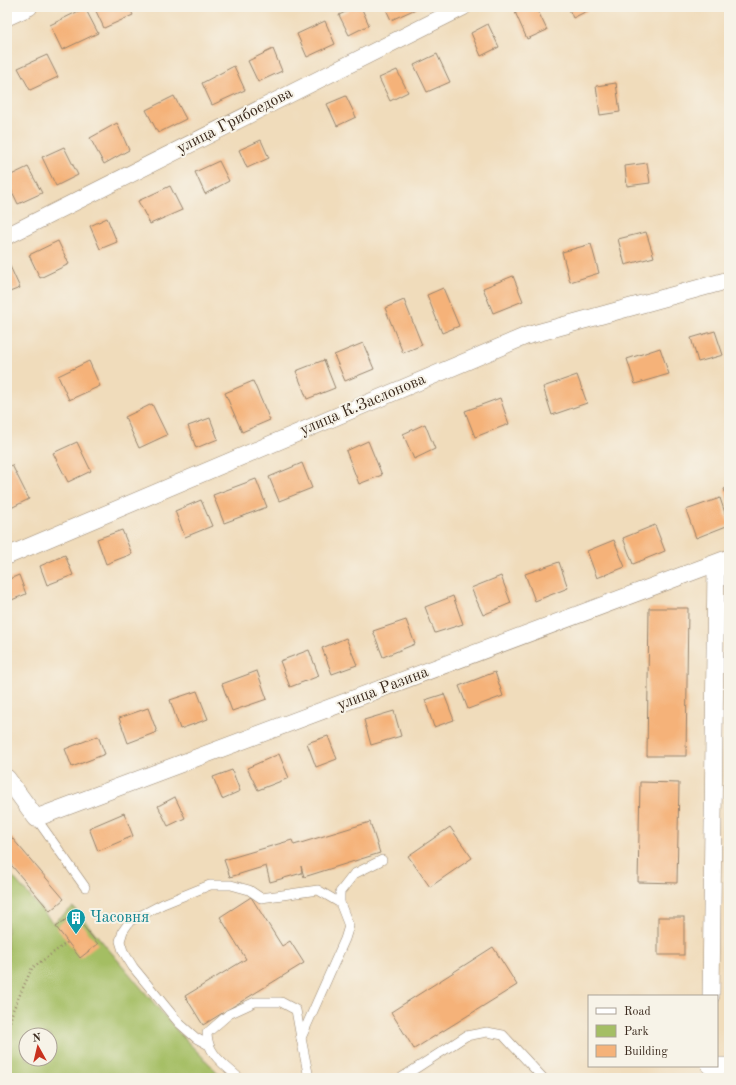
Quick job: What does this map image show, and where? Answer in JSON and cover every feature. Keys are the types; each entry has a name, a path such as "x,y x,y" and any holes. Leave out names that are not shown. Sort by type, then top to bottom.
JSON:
{"street":[{"path":"7,17 28,7"},
{"name":"улица Грибоедова","path":"7,236 463,7"},
{"name":"улица К.Заслонова","path":"7,556 526,336 729,280"},
{"path":"711,995 722,561"},
{"name":"улица Разина","path":"36,818 722,561"},
{"path":"7,778 36,818"},
{"path":"718,1066 729,1066"},
{"path":"710,1067 710,1078"}],"lane":[{"path":"36,818 86,887"},
{"path":"301,1038 349,926 340,903 340,892 354,874 382,860"},
{"path":"239,1078 216,1056 207,1044 196,1038 179,1023 133,967 123,951 120,941 123,931 130,921 163,904 210,885 231,885 248,890 261,898 318,890 340,903"},
{"path":"207,1044 207,1033 229,1014 256,1002 281,1002 296,1010 309,1078"},
{"path":"401,1078 466,1036 487,1032 503,1036 542,1078"}],"path":[{"path":"7,1033 13,1010 32,968 68,942"}],"green space":[{"path":"7,870 53,923 73,907 180,1034 223,1078 7,1078"}],"building":[{"path":"94,7 129,7 133,15 104,28"},
{"path":"356,7 361,7 369,25 349,35 339,15"},
{"path":"385,7 417,7 418,8 391,20"},
{"path":"527,7 536,7 547,30 527,39 515,12"},
{"path":"568,7 595,7 573,18"},
{"path":"85,8 98,33 62,50 50,25"},
{"path":"325,21 335,44 307,57 297,34"},
{"path":"488,24 499,47 481,56 471,33"},
{"path":"273,49 282,71 258,82 248,61"},
{"path":"437,54 450,82 427,92 414,65"},
{"path":"47,55 58,77 30,90 18,68"},
{"path":"234,66 245,90 212,105 202,83"},
{"path":"397,70 408,92 390,101 379,78"},
{"path":"616,83 620,112 600,115 596,86"},
{"path":"174,96 186,119 158,133 146,110"},
{"path":"346,96 356,117 337,126 327,104"},
{"path":"117,123 129,150 104,164 90,138"},
{"path":"261,140 269,158 247,168 239,150"},
{"path":"64,147 78,175 56,186 42,157"},
{"path":"219,161 229,181 205,194 195,172"},
{"path":"647,163 650,183 627,186 625,166"},
{"path":"28,167 42,193 18,204 7,181 7,177"},
{"path":"170,186 182,210 150,224 138,201"},
{"path":"107,218 117,242 100,249 90,226"},
{"path":"646,232 654,257 625,265 618,239"},
{"path":"58,241 69,264 40,278 29,255"},
{"path":"591,244 599,273 570,282 562,252"},
{"path":"9,264 20,288 7,293 7,265"},
{"path":"513,276 523,301 493,313 483,288"},
{"path":"443,288 459,326 442,333 427,295"},
{"path":"404,300 422,345 403,353 385,308"},
{"path":"715,331 723,355 698,362 691,338"},
{"path":"363,343 374,369 345,381 334,355"},
{"path":"660,348 669,374 635,384 627,359"},
{"path":"324,360 335,388 307,399 296,371"},
{"path":"89,361 100,386 69,400 58,376"},
{"path":"577,375 587,403 552,415 543,387"},
{"path":"253,381 270,420 242,432 225,393"},
{"path":"500,398 509,424 475,437 465,411"},
{"path":"152,404 167,435 139,448 125,417"},
{"path":"210,418 218,439 196,448 188,426"},
{"path":"425,424 435,449 414,459 403,434"},
{"path":"368,441 382,475 359,484 346,451"},
{"path":"77,442 91,471 68,482 53,453"},
{"path":"302,463 312,488 279,501 269,477"},
{"path":"12,465 29,499 7,510 7,467"},
{"path":"256,479 267,507 224,523 213,495"},
{"path":"729,487 729,503 724,489"},
{"path":"720,498 729,525 696,538 686,510"},
{"path":"201,500 212,526 185,537 175,511"},
{"path":"655,525 665,551 633,564 623,538"},
{"path":"122,530 132,554 106,564 97,539"},
{"path":"614,540 625,567 597,578 587,551"},
{"path":"65,555 73,575 47,585 40,566"},
{"path":"559,562 568,588 535,601 525,574"},
{"path":"19,575 26,594 7,602 7,580"},
{"path":"501,576 511,603 483,615 471,588"},
{"path":"453,596 463,624 435,633 425,607"},
{"path":"649,608 688,608 686,756 647,756"},
{"path":"406,620 415,644 383,657 373,631"},
{"path":"346,638 357,665 332,674 322,648"},
{"path":"309,650 319,676 290,687 280,661"},
{"path":"257,671 267,699 232,711 222,684"},
{"path":"495,672 503,696 468,709 459,686"},
{"path":"197,691 208,719 180,729 170,700"},
{"path":"444,694 454,720 434,727 425,700"},
{"path":"148,708 157,732 128,743 119,718"},
{"path":"394,711 401,736 371,745 364,720"},
{"path":"98,736 105,754 72,767 65,749"},
{"path":"328,736 337,759 316,767 307,743"},
{"path":"279,754 289,778 258,790 247,768"},
{"path":"232,770 240,791 222,799 213,777"},
{"path":"640,782 679,783 677,883 638,882"},
{"path":"175,797 185,818 168,826 158,806"},
{"path":"124,813 133,836 98,851 89,828"},
{"path":"370,822 380,853 304,877 301,866 302,873 270,882 266,866 230,877 224,860 292,840 294,845"},
{"path":"450,827 472,858 430,887 408,856"},
{"path":"7,832 64,899 50,911 7,860"},
{"path":"251,897 282,946 290,941 304,963 203,1025 185,996 246,959 220,917"},
{"name":"Часовня","path":"73,914 98,944 80,958 56,927"},
{"path":"658,917 684,917 684,955 658,955"},
{"path":"493,947 517,985 414,1049 391,1012"}],"place":[{"name":"Часовня","path":"76,935"}]}
